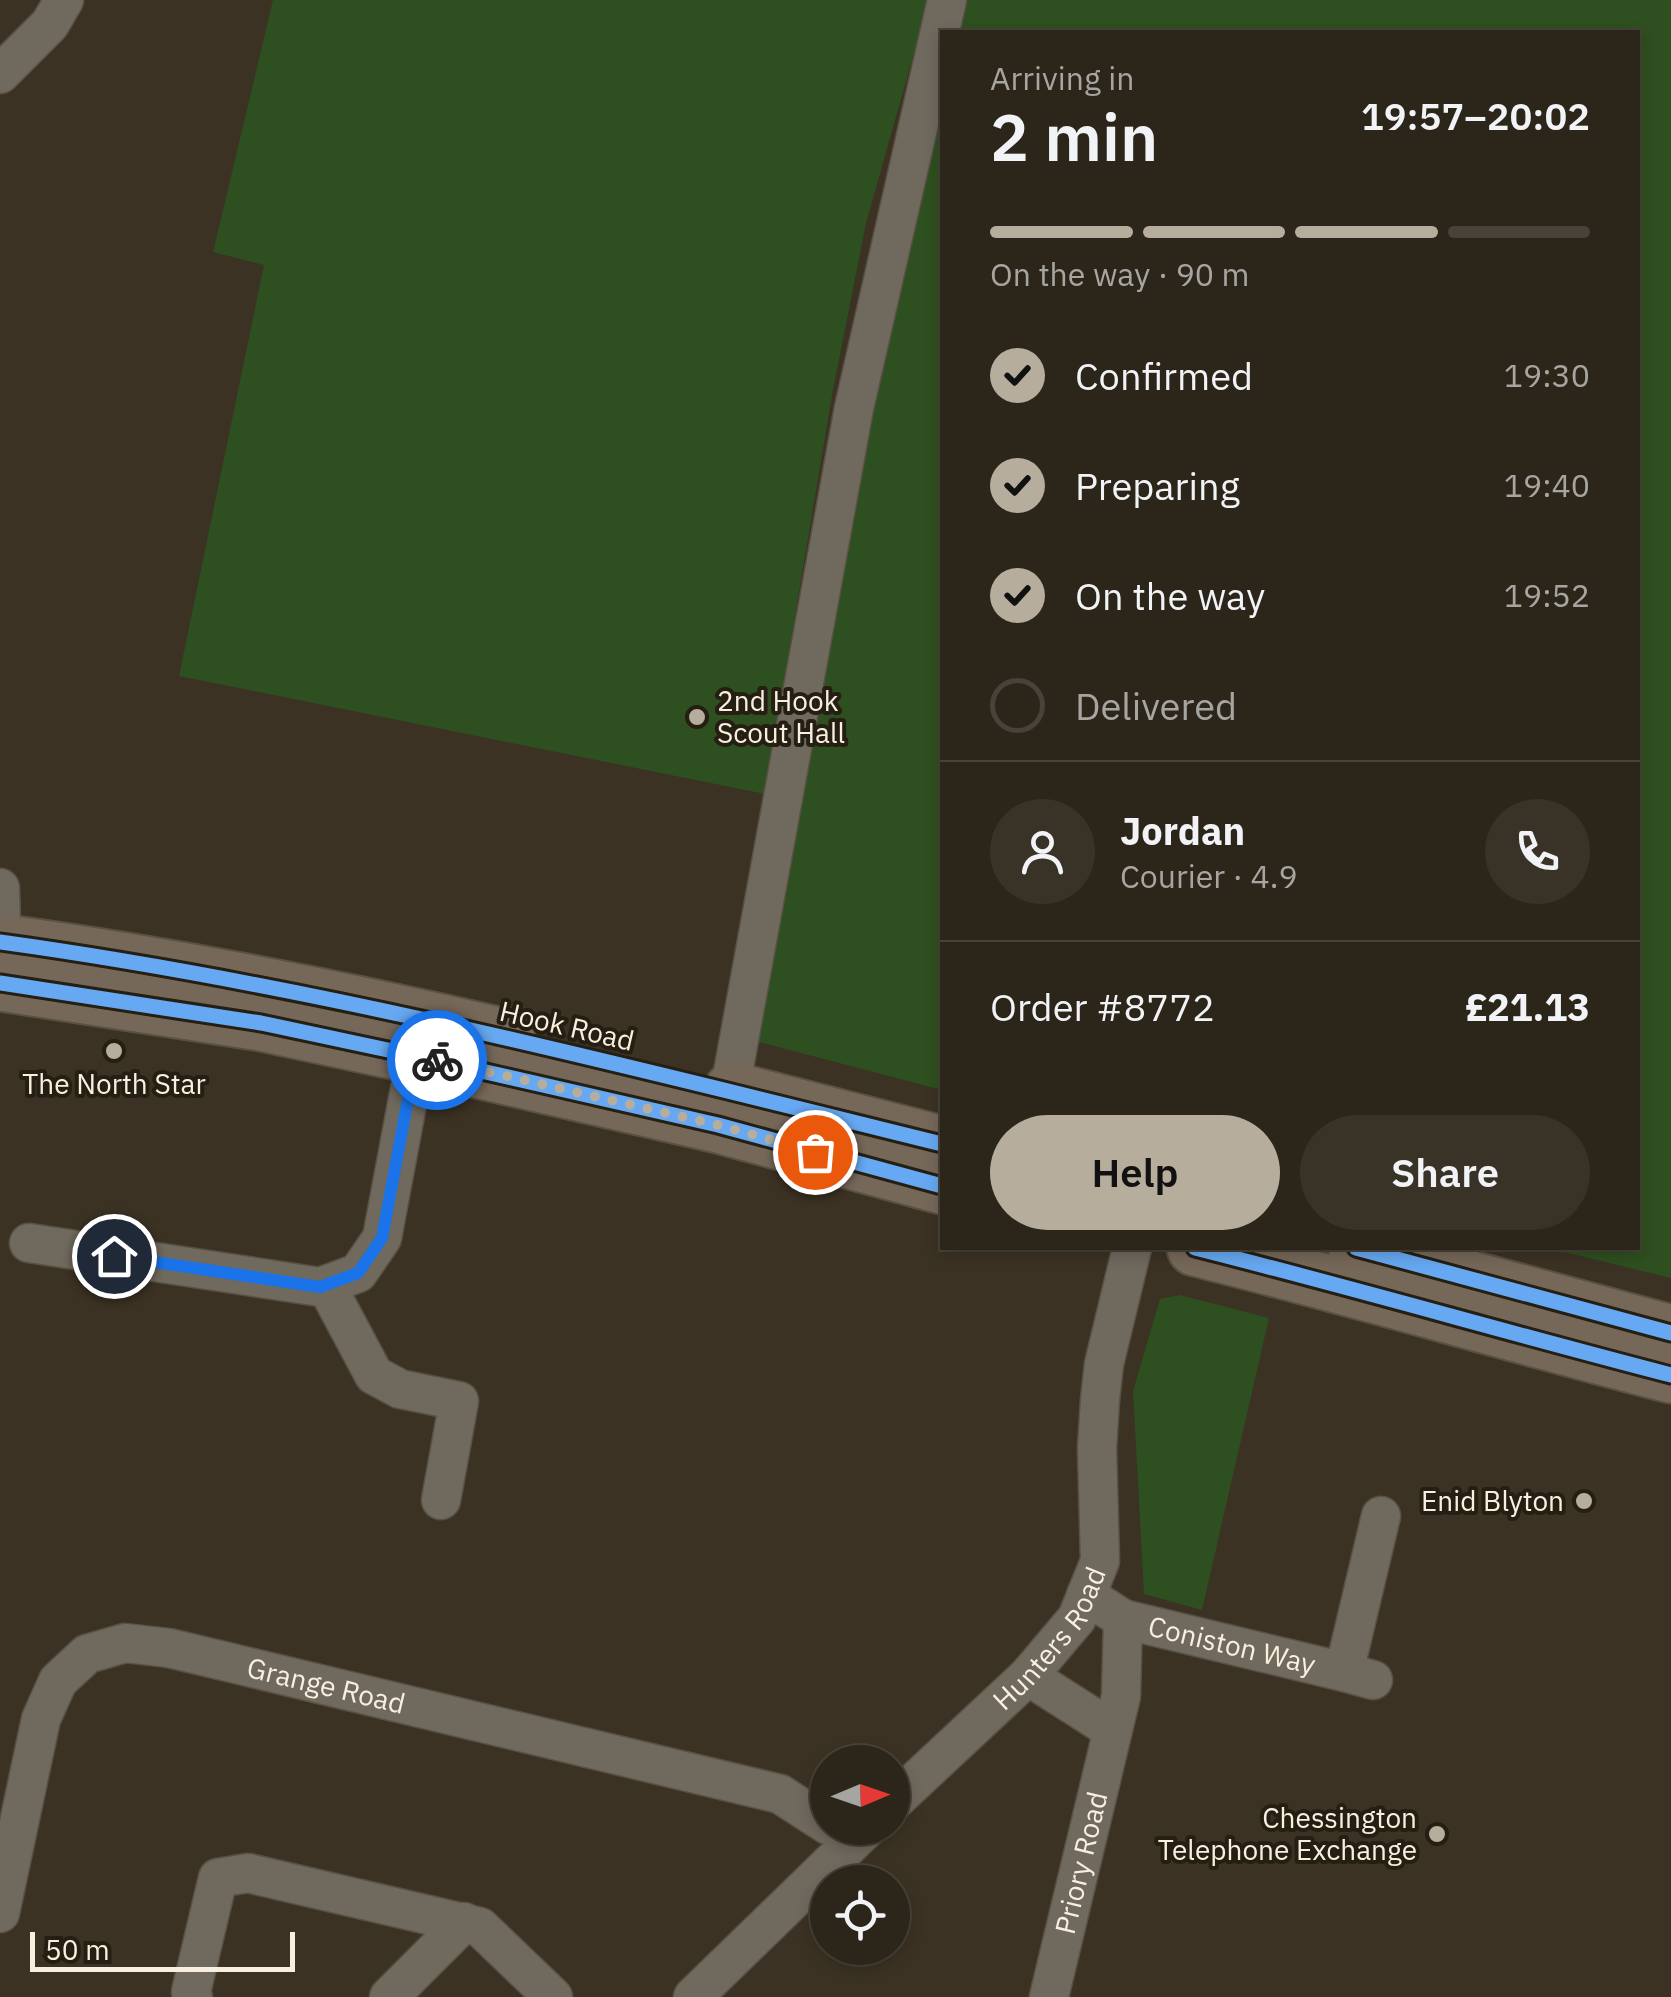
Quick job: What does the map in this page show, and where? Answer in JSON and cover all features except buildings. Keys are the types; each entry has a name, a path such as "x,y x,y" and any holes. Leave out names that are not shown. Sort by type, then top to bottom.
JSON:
{"highway":[{"name":"Hook Road","path":"1,962 164,967 392,1010 940,1143"},
{"path":"1,962 718,1125 940,1185"},
{"path":"1202,1250 1671,1375"},
{"path":"1363,1250 1671,1333"}],"street":[{"path":"0,74 50,24 64,0"},
{"path":"941,30 948,0"},
{"path":"730,1090 854,408 940,35"},
{"path":"0,888 1,962"},
{"path":"29,1243 320,1287 358,1273 382,1238 416,1056"},
{"name":"Hunters Road","path":"910,1786 1028,1676 1077,1618 1100,1561 1097,1448 1102,1382 1132,1250"},
{"path":"326,1285 374,1374 400,1389 459,1401 441,1500"},
{"name":"Coniston Way","path":"1123,1618 1358,1676 1382,1516"},
{"path":"1086,1595 1123,1618"},
{"name":"Priory Road","path":"1050,1997 1121,1696 1123,1618"},
{"name":"Grange Road","path":"0,1914 40,1719 58,1680 87,1654 125,1643 169,1648 780,1794 810,1812"},
{"path":"1028,1676 1111,1728"},
{"path":"693,1997 830,1845"},
{"path":"192,1997 218,1878 248,1873 480,1928 553,1997"},
{"path":"389,1997 464,1922"}],"green space":[{"path":"273,0 929,0 866,223 833,390 765,794 179,676 264,265 213,252"},
{"path":"961,0 1671,0 1671,1278 1560,1250 1640,1250 1640,30 954,30"},
{"path":"940,88 940,1089 755,1041 790,800"},
{"path":"1180,1295 1269,1318 1202,1610 1144,1594 1133,1391 1160,1299"}],"cycle path":[{"path":"0,942 238,981 356,1005 940,1144"},
{"path":"0,983 261,1023 416,1056 718,1125 940,1185"},
{"path":"1203,1250 1671,1375"},
{"path":"1363,1250 1671,1333"}],"way so far":[{"path":"437,1060 718,1125 815,1152"}],"place":[{"name":"2nd Hook Scout Hall","path":"697,717"},
{"name":"The North Star","path":"114,1051"},
{"name":"Enid Blyton","path":"1584,1501"},
{"name":"Chessington Telephone Exchange","path":"1437,1834"}],"route":[{"path":"114,1256 320,1287 358,1273 382,1238 416,1056 437,1060"}]}
